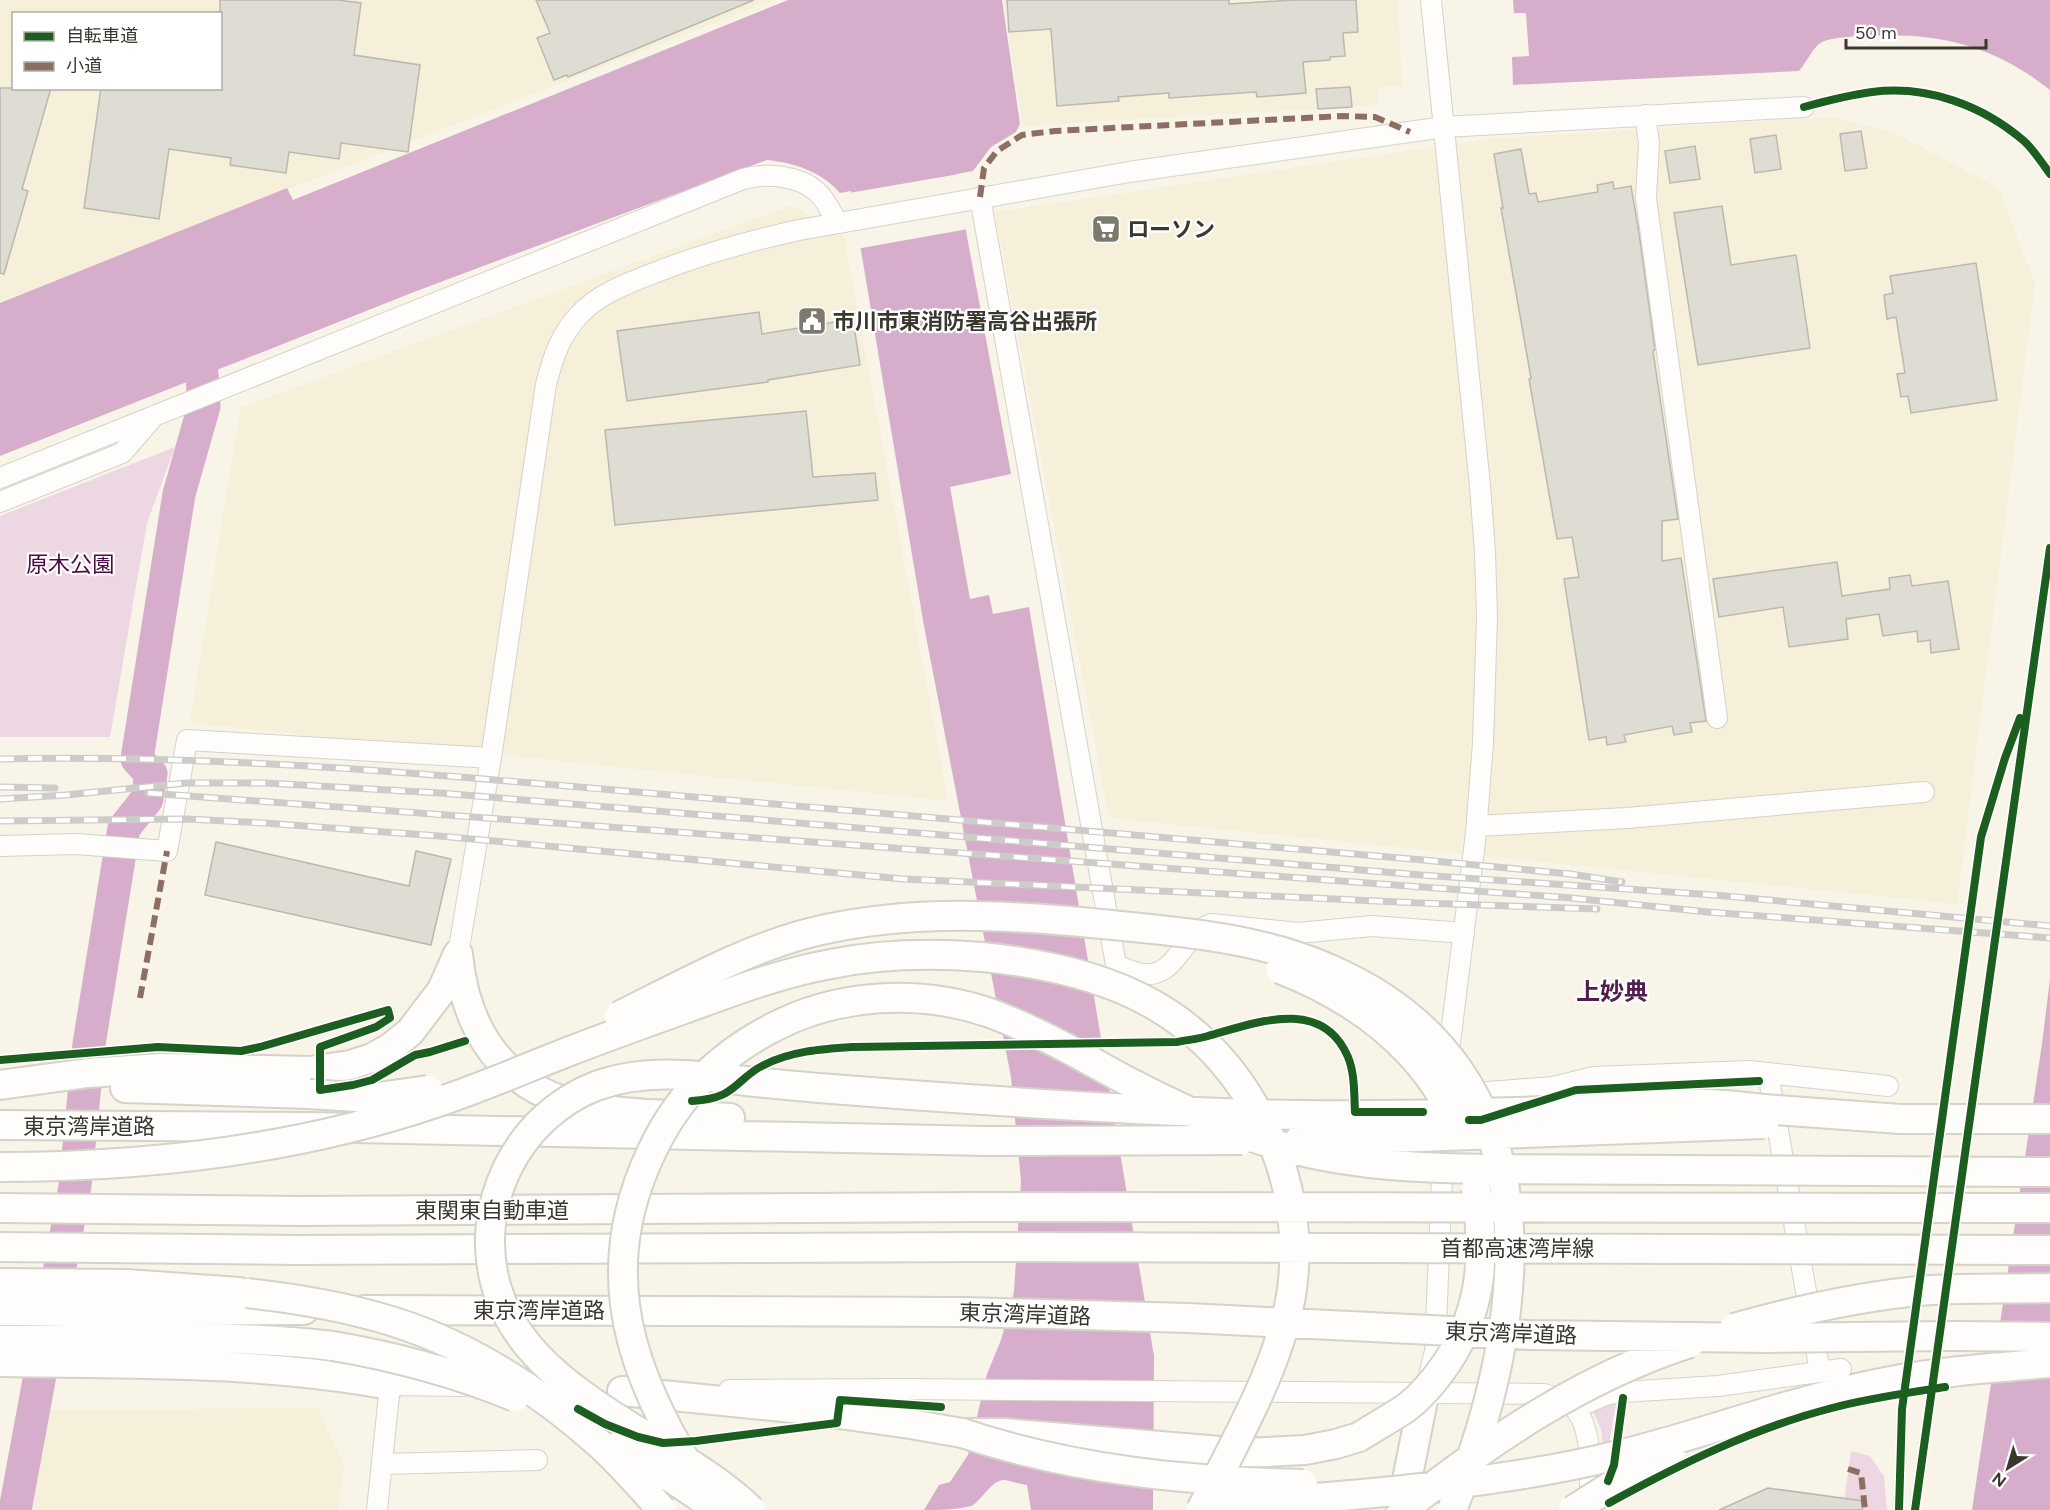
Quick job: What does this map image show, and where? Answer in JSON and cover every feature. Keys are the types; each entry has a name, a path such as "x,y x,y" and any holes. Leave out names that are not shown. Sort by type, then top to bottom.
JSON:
{"highway":[{"path":"0,1085 88,1073 371,1098 448,1086 481,1076 558,1046 734,960 776,943 811,933 867,922 917,916 1029,918 1183,933 1246,943 1301,958 1330,968 1383,997 1428,1033 1456,1066 1483,1113 1498,1157 1508,1202 1511,1230 1508,1306 1482,1429 1452,1497"},
{"path":"962,1433 1004,1433 1245,1453 1305,1450 1359,1437 1407,1407 1439,1374 1458,1345 1471,1315 1482,1262 1482,1225 1476,1183 1464,1142 1450,1110 1437,1087 1417,1061 1391,1034 1369,1016 1347,1001 1306,980 1267,964 1230,953 1155,936 1029,918"},
{"path":"162,1078 309,1071 350,1065 372,1058 390,1048 410,1032 442,990 458,954"},
{"path":"458,954 460,983 467,1004 492,1052 526,1083 560,1100 594,1108 743,1119 799,1120 986,1142"},
{"path":"0,1167 65,1167 146,1161 317,1136 435,1103 746,986 833,963 923,955 970,956 1050,966 1086,976 1119,987 1164,1010 1197,1035 1219,1056 1240,1081 1258,1110 1278,1154 1290,1198 1294,1236 1294,1269 1287,1318 1270,1368 1201,1510"},
{"path":"717,1510 668,1430 634,1350 625,1307 622,1273 628,1217 635,1189 655,1144 669,1119 699,1081 737,1048 788,1019 815,1009 873,999 914,998 987,1012 1023,1026 1170,1103 1220,1125 1290,1149 1369,1164 1414,1168 1486,1169 2050,1172"},
{"path":"751,1510 717,1480 556,1375 533,1354 515,1330 496,1287 490,1256 490,1227 494,1201 502,1176 535,1127 575,1095 598,1085 622,1078 691,1074 843,1090 1255,1114 1430,1114 1709,1104 1900,1119"},
{"name":"東京湾岸道路","path":"0,1125 310,1127 986,1142 1391,1138 1900,1119 2050,1119"},
{"name":"東関東自動車道","path":"0,1208 300,1211 984,1207"},
{"name":"首都高速湾岸線","path":"984,1207 2050,1208"},
{"name":"東関東自動車道","path":"0,1248 309,1250 983,1247"},
{"name":"首都高速湾岸線","path":"983,1247 2050,1250"},
{"path":"0,1283 127,1284 247,1293 334,1305 383,1318 434,1337 487,1363 521,1384 596,1441 662,1510"},
{"path":"1402,1510 1484,1449 1528,1420 1619,1371 1671,1349 1782,1315 1863,1299 1930,1290 2050,1288"},
{"name":"東京湾岸道路","path":"0,1311 131,1309 966,1312 1188,1318 1530,1335 1766,1338 2050,1337"},
{"path":"0,1340 132,1351 341,1376 390,1385"},
{"path":"0,1362 285,1340 384,1355 453,1373 543,1408 673,1479 717,1510"},
{"path":"622,1391 803,1409 910,1424 962,1433 1045,1457 1111,1469 1189,1479 1352,1485 1452,1497 1558,1467 1613,1456 1833,1394 1948,1372 2050,1363"},
{"path":"1402,1510 1424,1395"},
{"path":"1573,1510 1627,1476 1676,1450 1767,1412"},
{"path":"1217,1510 1248,1504 1402,1490 1452,1497"}],"street":[{"path":"1424,1395 1436,1351 1448,1058 1477,826 1486,674 1485,552 1431,0"},
{"path":"458,954 491,758 546,384 554,352 565,333 579,314 598,299 630,282 694,257 747,241 1129,171 1444,127 1804,107"},
{"path":"1645,115 1649,143 1646,198 1717,718"},
{"path":"0,478 754,176 780,177 807,185 822,197 845,222"},
{"path":"972,198 1116,965 1142,974 1164,970 1197,932 1204,926 1212,924 1298,933 1372,926 1464,933"},
{"path":"0,502 122,453 155,416"},
{"path":"0,846 76,844 166,851 187,740 491,758"},
{"path":"1477,826 1627,818 1924,792"},
{"path":"1446,1095 1553,1087 1594,1077 1749,1071 1888,1086"},
{"path":"1768,1073 1820,1372"},
{"path":"1575,1408 1608,1395 1624,1392 1718,1386 1841,1369"},
{"path":"377,1510 390,1385 622,1391 903,1389 1424,1395 1544,1394 1561,1399 1575,1408 1583,1422 1587,1434 1590,1510"},
{"path":"382,1464 537,1460"}],"shaded area":[{"path":"0,0 773,0 0,302"},
{"path":"788,0 1002,0 1020,124 1016,132 991,147 973,171 957,174 1011,474 950,487 970,599 989,595 993,614 1029,607 1154,1356 1153,1510 1031,1510 1027,1485 1004,1480 995,1483 971,1506 924,1510 939,1485 950,1482 968,1455 987,1374 1001,1340 1014,1292 1021,1181 1011,1077 924,626 851,191 840,193 833,185 806,169 767,160 414,292 0,456 0,303 287,188 293,200"},
{"path":"1003,0 1398,0 1402,87 1379,87 1379,105 1023,126"},
{"path":"1513,0 2050,0 2050,90 2008,62 1965,45 1894,35 1845,37 1822,42 1799,71 1513,85 1512,57 1529,56 1526,13 1514,13"},
{"path":"1830,117 1895,133 1998,188 2035,283 1957,904 1109,818 995,212 1488,139"},
{"path":"792,205 844,236 948,801 190,723 240,408"},
{"path":"2050,979 2050,1510 1972,1510 2042,1044"},
{"path":"318,1408 344,1466 338,1510 32,1510 45,1410"}],"green space":[{"name":"原木公園","path":"175,447 147,523 110,737 0,737 0,516"},
{"path":"1618,1399 1604,1457 1601,1429 1593,1411 1594,1407"},
{"path":"1851,1451 1870,1456 1884,1476 1887,1510 1843,1510"}],"pier":[{"path":"959,174 968,229 856,249 849,193"}],"building":[{"path":"220,0 338,0 361,3 354,55 420,65 408,152 341,143 339,159 289,152 286,173 230,165 231,158 169,149 159,219 84,208 101,90 222,90 222,12 220,12"},
{"path":"536,0 754,0 568,77 567,75 554,80 537,38 550,33"},
{"path":"1007,0 1229,0 1229,4 1293,0 1356,0 1358,32 1343,33 1345,56 1330,57 1330,60 1303,62 1306,93 1257,97 1256,92 1169,98 1169,93 1118,97 1119,101 1057,106 1051,29 1009,32"},
{"path":"1350,87 1352,107 1318,109 1316,89"},
{"path":"0,88 50,90 22,189 28,191 4,274 0,273"},
{"path":"1861,131 1867,168 1845,171 1840,134"},
{"path":"1776,135 1781,169 1755,173 1750,139"},
{"path":"1695,146 1700,179 1670,183 1665,151"},
{"path":"1521,149 1529,194 1536,193 1538,202 1598,192 1597,185 1613,182 1614,189 1631,186 1678,519 1662,521 1662,561 1681,558 1706,721 1690,723 1692,732 1674,735 1672,726 1624,735 1626,742 1607,745 1606,737 1589,740 1564,579 1579,577 1572,537 1557,539 1501,208 1503,208 1494,154"},
{"path":"1722,206 1731,265 1796,255 1810,348 1698,365 1674,213"},
{"path":"1976,263 1997,400 1911,413 1908,396 1901,397 1897,374 1905,373 1896,317 1887,319 1884,295 1893,293 1890,276"},
{"path":"759,312 762,334 853,319 860,365 768,380 768,382 627,401 617,331"},
{"path":"806,411 813,477 875,473 878,500 615,525 605,430"},
{"path":"1837,562 1842,596 1890,589 1889,578 1910,575 1912,586 1948,581 1959,649 1931,653 1930,640 1918,642 1917,631 1883,636 1879,614 1846,619 1848,639 1789,647 1783,607 1719,617 1713,579"},
{"path":"216,842 409,886 416,851 451,859 431,945 205,895"},
{"path":"1768,1488 1863,1501 1862,1510 1719,1510"}],"waterway":[{"path":"15,1510 75,1186 89,1044 124,828 147,799 151,774 137,759 179,494 204,406 202,374"}],"railway":[{"path":"0,759 165,760 412,773 1423,860 1570,874 1622,882"},
{"path":"0,799 186,783 266,783 440,793 1421,875 1714,895 2050,926"},
{"path":"0,787 55,788"},
{"path":"148,793 1571,898 1708,912 2050,938"},
{"path":"0,821 186,819 264,823 439,836 903,879 1597,909"}],"marked path":[{"path":"980,197 984,168 997,151 1022,135 1055,131 1343,116 1375,117 1410,132"},
{"path":"140,998 167,851"},
{"path":"1848,1469 1861,1473 1865,1510"}],"cycle path":[{"path":"1804,107 1846,96 1893,91 1913,92 1953,100 2008,128 2028,145 2050,174"},
{"path":"1915,1510 2050,548"},
{"path":"1899,1510 1902,1409 1981,837 2020,718"},
{"path":"0,1060 158,1047 241,1051 388,1010 390,1018 376,1027 320,1047 320,1090 372,1080 415,1055 465,1041"},
{"path":"692,1101 724,1094 757,1069 773,1061 818,1050 853,1047 1177,1042 1246,1025 1286,1019 1305,1020 1322,1026 1336,1038 1348,1057 1352,1070 1355,1112 1423,1112"},
{"path":"1469,1120 1481,1120 1576,1090 1759,1081"},
{"path":"1609,1503 1690,1461 1774,1426 1846,1404 1945,1387"},
{"path":"1608,1481 1614,1465 1623,1398"},
{"path":"578,1409 605,1424 638,1437 663,1443 837,1423 840,1400 941,1407"}],"place":[{"name":"ローソン","path":"1106,229"},
{"name":"市川市東消防署高谷出張所","path":"812,321"}],"district":[{"name":"上妙典","path":"1612,992"}]}
